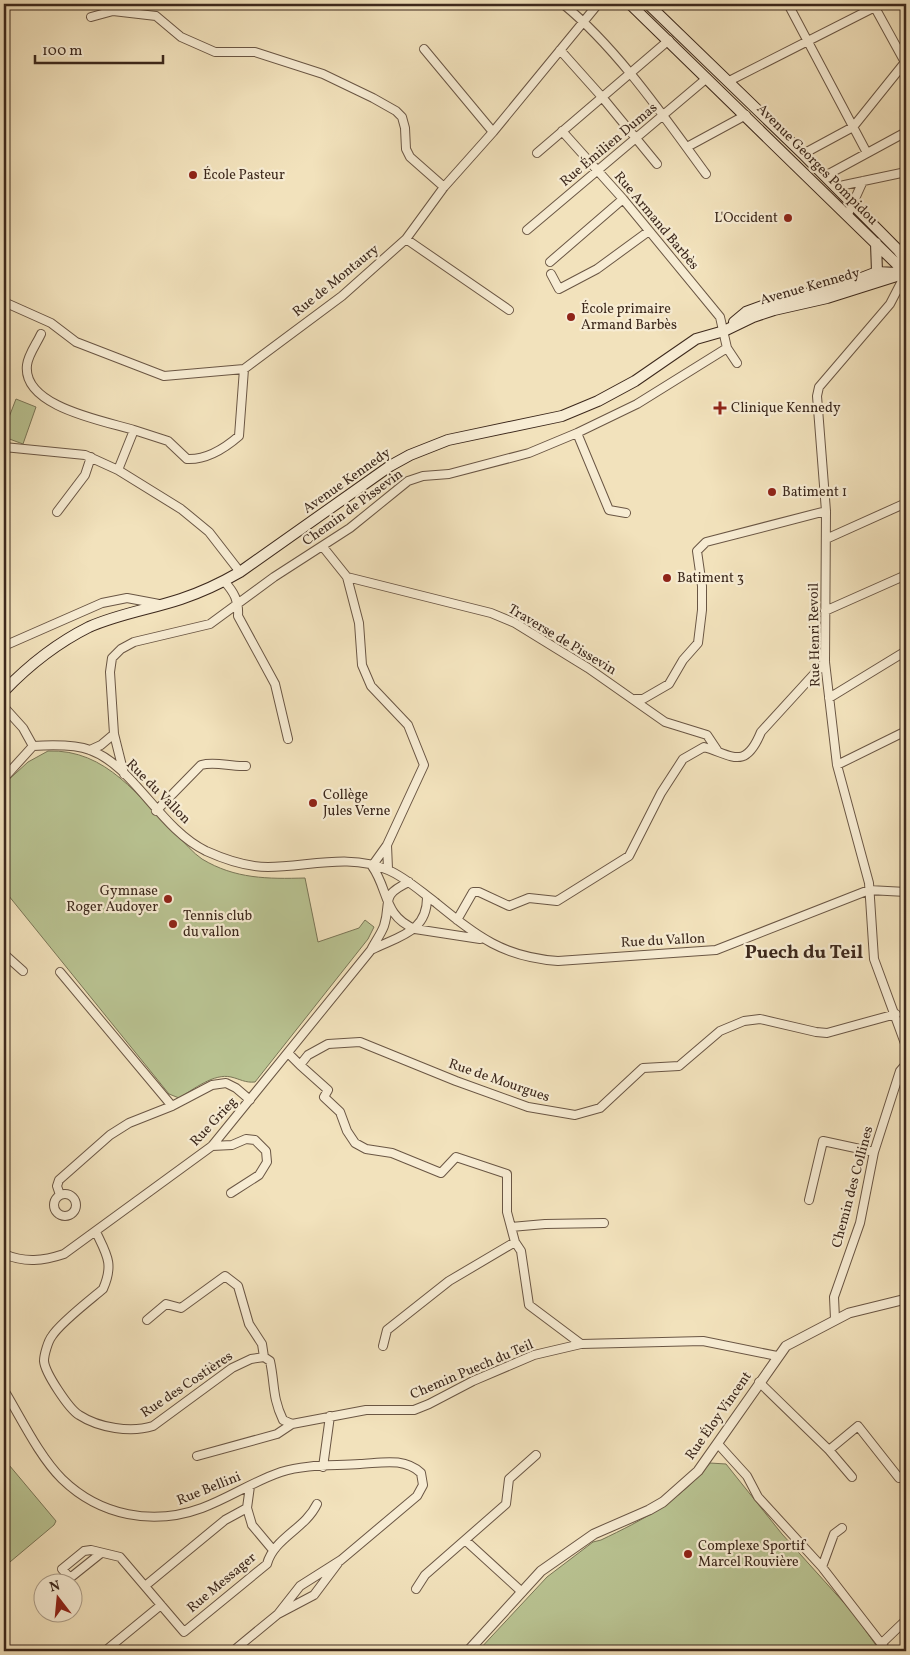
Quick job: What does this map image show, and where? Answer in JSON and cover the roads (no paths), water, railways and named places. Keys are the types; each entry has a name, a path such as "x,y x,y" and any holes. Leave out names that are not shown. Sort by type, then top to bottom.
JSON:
{"main road":[{"name":"Avenue Georges Pompidou","path":"630,4 746,114 906,273"},
{"name":"Avenue Georges Pompidou","path":"648,4 853,204 904,258 906,273"},
{"path":"876,243 877,272 906,273"},
{"name":"Avenue Kennedy","path":"724,332 746,312 773,302 860,280 877,272"},
{"name":"Avenue Kennedy","path":"4,691 23,671 51,649 90,627 224,581 240,572 390,466 410,455 448,440 539,422 581,409 636,381 696,339 724,332 753,317 774,310 826,298 906,273"}],"street":[{"path":"564,4 583,20 629,74 663,115 706,174"},
{"name":"Rue de Montaury","path":"244,369 342,296 406,239 444,187 493,132 598,4"},
{"path":"788,4 867,153"},
{"path":"729,81 874,5 906,63 853,127 803,154"},
{"path":"91,17 113,11 156,16 180,37 215,52 255,52 323,74 373,98 396,111 402,118 405,128 406,149 410,157 444,187"},
{"path":"537,153 669,40"},
{"path":"424,49 493,132"},
{"path":"560,50 602,97 657,164"},
{"name":"Rue Émilien Dumas","path":"528,230 707,78"},
{"path":"687,147 746,114"},
{"name":"Rue Armand Barbès","path":"562,131 623,199 720,317 724,332"},
{"path":"825,176 906,132"},
{"path":"835,187 906,172"},
{"path":"848,214 863,181"},
{"path":"550,262 623,199"},
{"path":"551,274 559,289 596,269 649,231"},
{"path":"406,239 510,310"},
{"name":"Rue Henri Revoil","path":"906,273 890,304 819,387 817,396 826,511 825,662 838,765 869,890 874,959 896,1014 906,1046"},
{"path":"4,302 51,323 76,342 164,376 244,369 239,436 228,446 208,456 196,460 187,459 168,442 57,406 39,393 29,382 27,365 41,334"},
{"path":"724,332 727,348 737,363"},
{"name":"Chemin de Pissevin","path":"124,774 114,734 110,672 112,658 121,649 134,642 210,624 274,577 350,528 408,481 424,476 449,474 529,453 577,433 637,404 727,348"},
{"path":"118,470 134,430"},
{"path":"577,433 609,510 626,513"},
{"path":"4,448 86,455 118,470 181,509 209,532 240,572"},
{"path":"57,512 85,475 91,457"},
{"path":"826,539 906,503"},
{"path":"635,699 644,700 669,684 683,660 698,643 702,610 702,586 697,551 706,542 826,511"},
{"path":"323,547 348,576 359,623 362,665 367,678 371,686 408,726 424,765 387,845 372,866"},
{"path":"825,611 906,575"},
{"name":"Traverse de Pissevin","path":"348,576 503,618 562,651 635,699 665,722 707,736 717,750"},
{"path":"224,581 233,591 239,604 238,616 275,684 288,739"},
{"path":"4,646 102,603 127,598 161,604"},
{"path":"829,698 906,651"},
{"path":"457,920 472,892 479,892 510,906 529,898 557,901 629,856 660,793 683,759 704,747 717,750 734,759 744,756 757,742 761,732 825,662"},
{"path":"4,707 23,728 33,746 21,762 4,778"},
{"path":"838,765 906,731"},
{"path":"90,750 101,745 114,734"},
{"name":"Rue du Vallon","path":"33,746 90,750 104,757 124,774 156,810 196,844 226,860 266,867 332,862 372,866 388,870 409,882 482,939 509,952 536,960 558,961 716,950 869,890"},
{"path":"156,810 201,765 211,762 232,767 246,766"},
{"path":"387,845 388,870"},
{"name":"Rue du Vallon","path":"372,866 380,876 391,911 398,920 415,928 482,939"},
{"path":"387,899 396,888 409,882"},
{"path":"869,890 906,892"},
{"path":"415,928 426,914 427,896"},
{"name":"Rue Grieg","path":"4,1254 32,1261 49,1259 64,1254 212,1146 371,950 384,925 387,899"},
{"name":"Rue Grieg","path":"371,950 415,928"},
{"path":"4,954 23,971"},
{"path":"60,972 172,1106"},
{"name":"Rue de Mourgues","path":"300,1065 308,1055 328,1044 360,1042 456,1081 528,1107 575,1115 600,1108 643,1068 679,1066 720,1031 744,1021 760,1019 827,1033 896,1014"},
{"path":"288,1053 328,1090 324,1096 340,1112 347,1131 355,1144 366,1149 392,1153 441,1173 456,1157 507,1174 507,1212 515,1242 521,1251 529,1305 581,1344"},
{"name":"Chemin des Collines","path":"836,1319 834,1297 860,1223 874,1152 900,1071 906,1064"},
{"path":"60,1195 57,1186 59,1180 110,1134 129,1122 172,1106 212,1085 226,1083 236,1088 250,1100"},
{"path":"212,1146 232,1145 246,1139 255,1140 266,1151 267,1162 259,1175 231,1193"},
{"path":"809,1200 823,1141 874,1152"},
{"path":"511,1227 545,1224 604,1224"},
{"name":"Rue des Costières","path":"96,1232 109,1259 110,1269 103,1289 52,1336 44,1361 47,1371 69,1405 78,1414 108,1426 140,1430 153,1426 232,1368 251,1359 264,1357"},
{"path":"383,1346 387,1330 449,1282 515,1242"},
{"path":"147,1320 166,1304 181,1308 225,1276 238,1286 249,1324 262,1344 264,1357 270,1361 273,1396 278,1409 283,1420 292,1424"},
{"name":"Rue Éloy Vincent","path":"468,1651 541,1571 576,1545 663,1502 698,1471 777,1356 786,1346 836,1319 906,1299"},
{"name":"Chemin Puech du Teil","path":"197,1456 277,1434 292,1424 366,1410 414,1410 473,1380 534,1355 581,1344 703,1341 777,1356"},
{"path":"759,1382 829,1450 852,1477"},
{"name":"Rue Bellini","path":"4,1390 61,1477 73,1489 102,1506 119,1512 148,1518 171,1516 203,1508 280,1472 300,1467 400,1462 421,1473 423,1485 417,1496 341,1560"},
{"path":"323,1466 330,1416"},
{"path":"829,1450 858,1426 899,1478"},
{"path":"718,1444 747,1476 758,1497 822,1567 887,1651"},
{"path":"416,1590 425,1575 506,1504 509,1479 536,1455"},
{"path":"250,1486 246,1508 252,1525 273,1550"},
{"name":"Rue Messager","path":"100,1554 120,1557 184,1632 267,1564 273,1550 311,1517 317,1504"},
{"path":"145,1586 225,1520 246,1508"},
{"path":"822,1567 834,1534 842,1528"},
{"path":"466,1540 522,1592"},
{"path":"91,1550 100,1554 70,1578 62,1568 84,1551 91,1550"},
{"path":"278,1614 300,1586 341,1560"},
{"path":"233,1651 278,1614 314,1595 341,1560"},
{"path":"105,1651 161,1605"},
{"path":"882,1643 906,1620"}],"place":[{"name":"École Pasteur","path":"193,175"},
{"name":"L'Occident","path":"788,218"},
{"name":"École primaire Armand Barbès","path":"571,317"},
{"name":"Clinique Kennedy","path":"720,408"},
{"name":"Batiment 1","path":"772,492"},
{"name":"Batiment 3","path":"667,578"},
{"name":"Collège Jules Verne","path":"313,803"},
{"name":"Gymnase Roger Audoyer","path":"168,899"},
{"name":"Tennis club du vallon","path":"173,924"},
{"name":"Complexe Sportif Marcel Rouvière","path":"688,1554"}],"district":[{"name":"Puech du Teil","path":"804,953"}]}
